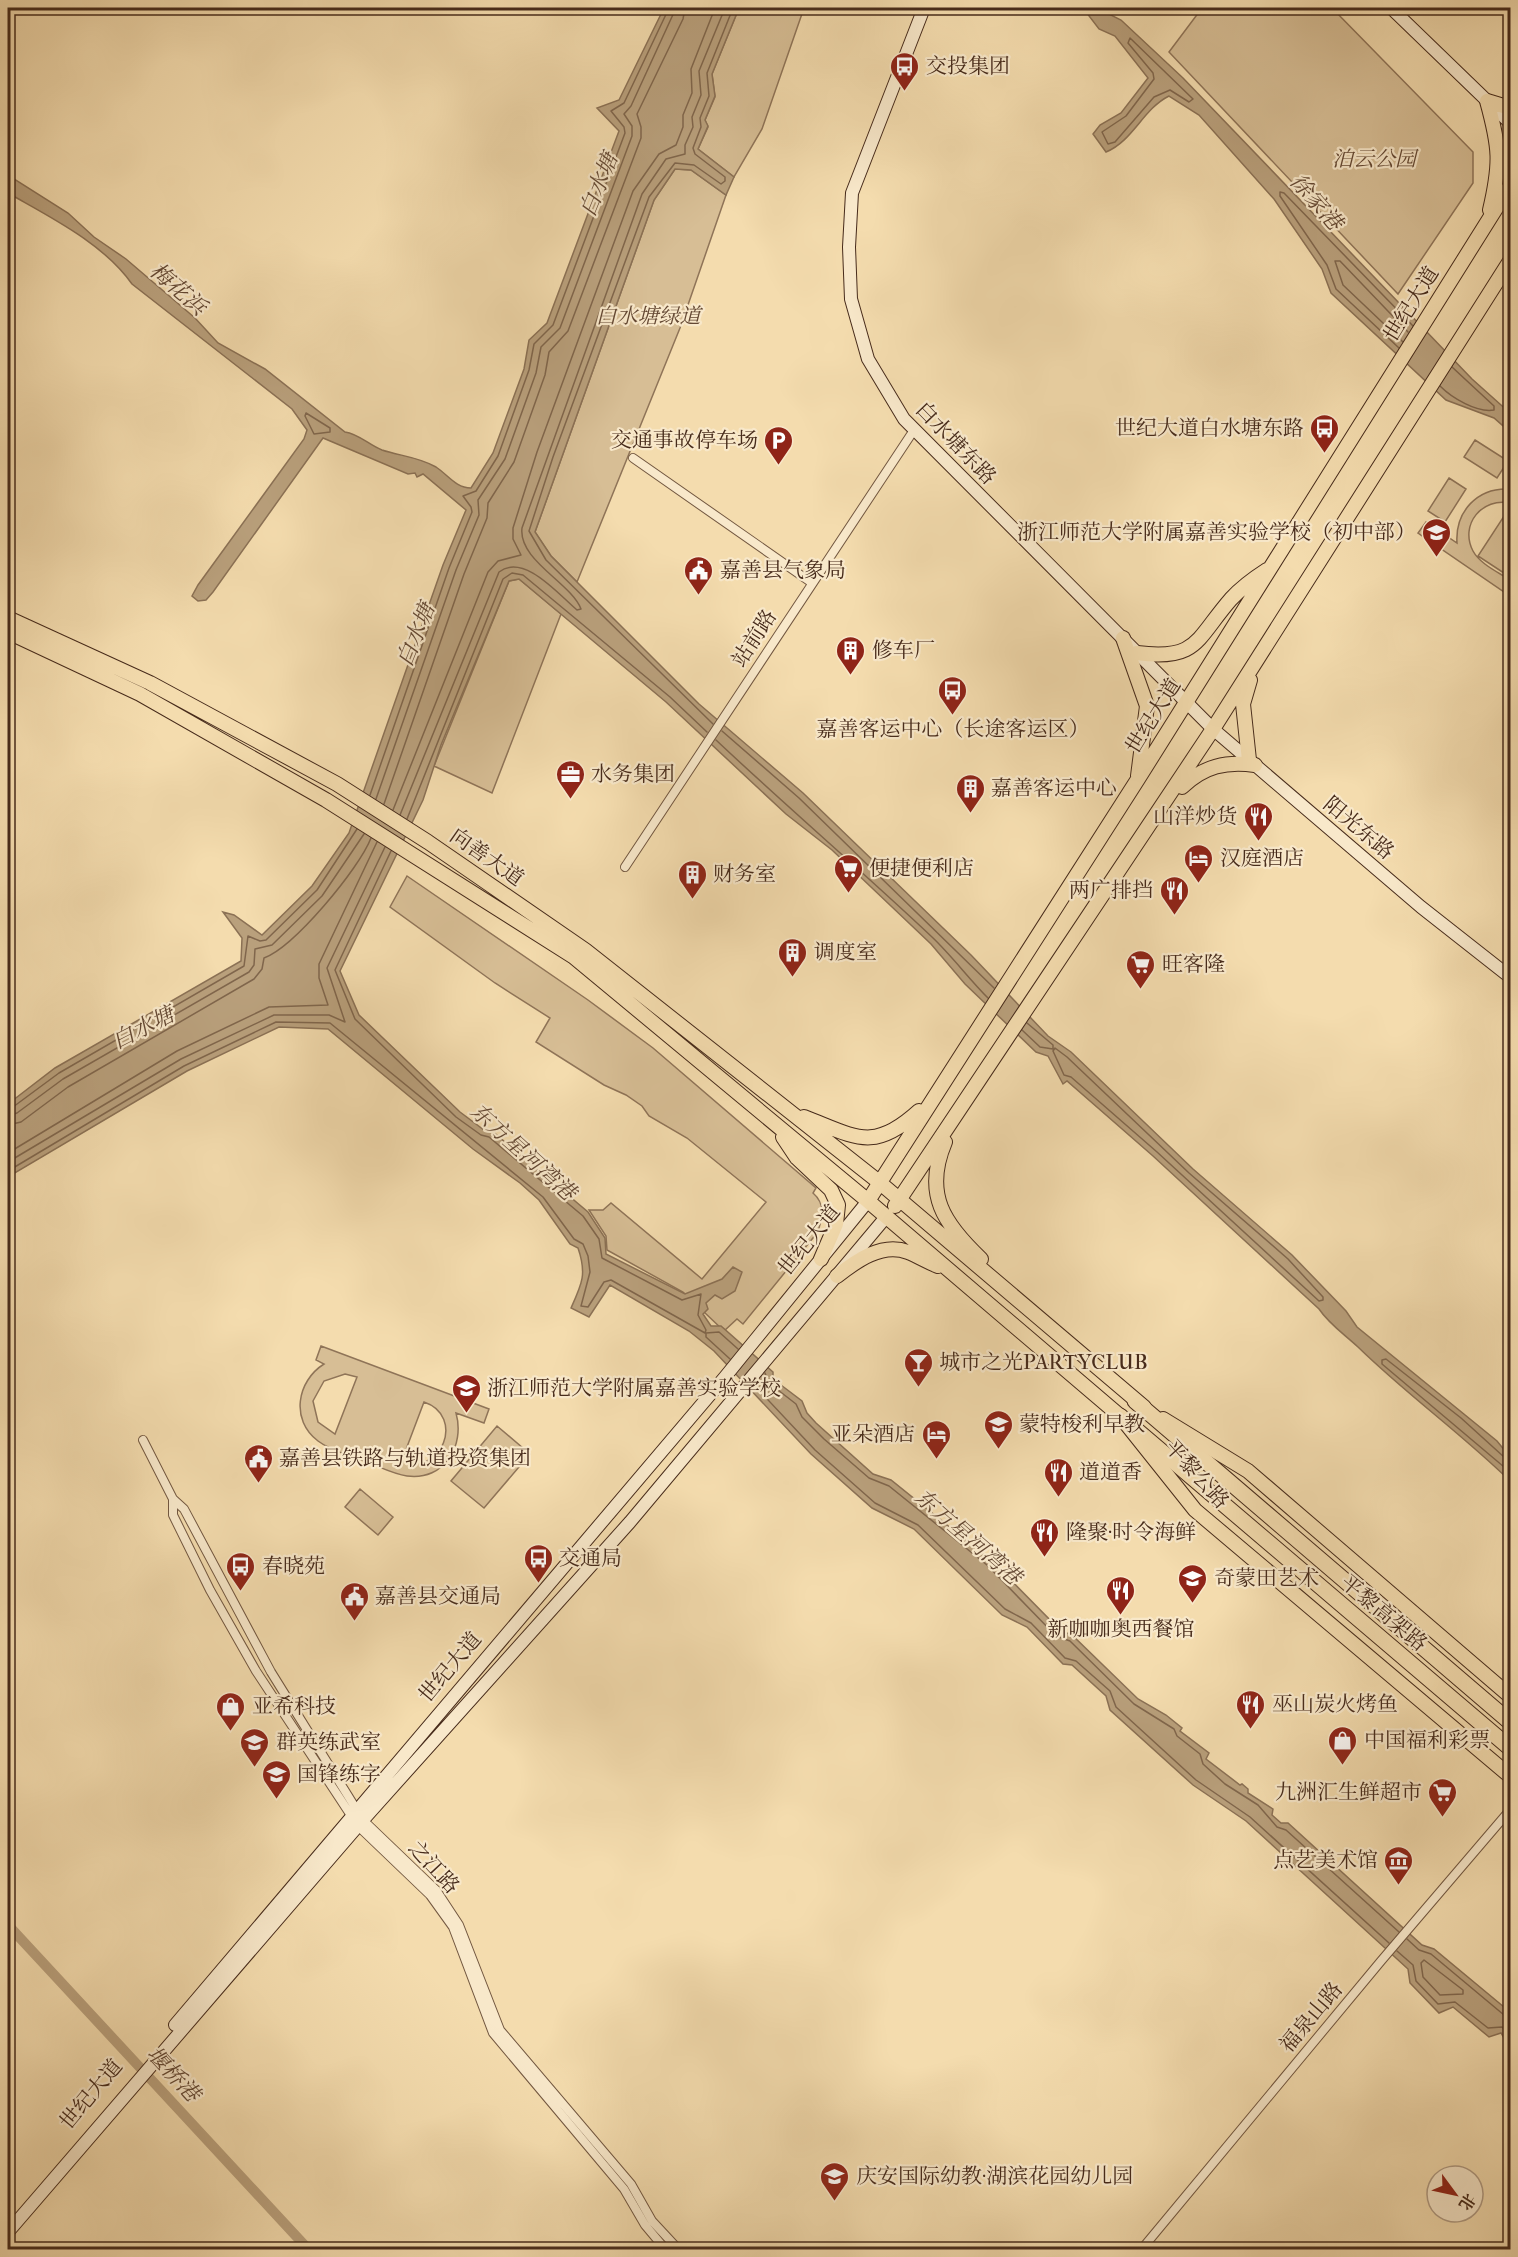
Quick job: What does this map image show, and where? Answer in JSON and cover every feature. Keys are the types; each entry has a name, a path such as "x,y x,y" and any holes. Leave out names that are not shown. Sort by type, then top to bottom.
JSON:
{"highway":[{"name":"平黎高架路","path":"1135,1401 1510,1722"},
{"name":"平黎高架路","path":"1120,1416 1510,1749"}],"main road":[{"name":"白水塘东路","path":"924,8 852,193 849,248 851,299 868,359 904,419 1187,702"},
{"path":"1391,8 1510,123"},
{"path":"1487,101 1510,108"},
{"path":"1487,101 1498,142 1498,178 1487,223"},
{"name":"世纪大道","path":"8,2232 78,2146 357,1819 725,1377 868,1201 1187,702 1510,186"},
{"name":"世纪大道","path":"357,1819 622,1531 771,1357 899,1200 1213,729 1510,261"},
{"path":"1137,653 1162,656 1190,648 1244,585 1271,567"},
{"name":"向善大道","path":"8,618 150,683 337,784 428,842 585,950 899,1200"},
{"name":"向善大道","path":"8,632 141,694 326,800 574,957 886,1217"},
{"path":"1123,638 1147,706 1138,779"},
{"path":"1134,850 1148,838 1179,790 1195,774 1224,762 1252,763 1243,704 1254,664"},
{"name":"阳光东路","path":"1187,702 1213,729 1421,907 1510,977"},
{"path":"791,1112 854,1137 876,1138 900,1129 934,1097"},
{"path":"958,1113 940,1154 936,1173 937,1196 942,1213 955,1234 991,1268 1006,1291"},
{"path":"776,1125 797,1158 831,1190 838,1205 836,1224 821,1258"},
{"name":"平黎公路","path":"899,1200 1135,1401 1248,1471 1510,1696"},
{"name":"平黎公路","path":"886,1217 1120,1416 1195,1510 1510,1776"},
{"path":"837,1276 858,1260 873,1253 890,1251 906,1251 950,1271"},
{"name":"世纪大道","path":"8,2223 78,2146"}],"street":[{"name":"站前路","path":"626,867 914,429"},
{"path":"633,458 812,583"},
{"name":"之江路","path":"143,1440 173,1499 184,1509 271,1672 357,1819 436,1890 459,1925 500,2030 631,2184 652,2221 679,2250"},
{"name":"之江路","path":"173,1499 173,1515 216,1600 256,1671 357,1819 430,1895 453,1927 493,2033 624,2189 645,2225 666,2250"},
{"name":"福泉山路","path":"1141,2250 1381,1961 1510,1810"}],"green space":[{"path":"739,8 804,8 762,129 734,177 698,149 708,127 705,120 715,97 712,74"},
{"name":"泊云公园","path":"1202,8 1332,8 1473,152 1473,183 1398,294 1169,52"},
{"name":"白水塘绿道","path":"675,169 691,170 726,195 680,328 577,582 551,556 535,532 654,200"},
{"path":"1475,440 1508,461 1497,478 1464,457"},
{"path":"1449,478 1466,489 1445,522 1428,511"},
{"path":"1510,489 1510,503 1491,504 1476,515 1471,522 1469,541 1476,556 1510,580 1510,596 1418,533 1426,522 1457,543 1460,521 1470,504 1488,492"},
{"path":"1510,507 1510,577 1478,556"},
{"path":"519,579 561,614 492,793 434,766 509,581"},
{"path":"407,876 588,1000 653,1048 816,1188 813,1193 822,1207 821,1222 817,1233 743,1324 737,1319 724,1331 683,1292 607,1250 606,1236 589,1210 603,1210 611,1203 702,1279 766,1202 687,1138 649,1116 642,1106 536,1042 550,1018 495,983 390,907"},
{"path":"321,1346 489,1409 484,1423 456,1413 457,1437 449,1458 442,1467 420,1476 396,1474 329,1448 309,1432 300,1412 300,1401 308,1380 324,1364 316,1360","holes":["345,1374 357,1377 335,1434 318,1422 313,1401 324,1381","424,1402 437,1409 444,1420 446,1431 443,1443 437,1453 428,1460 416,1463 402,1460"]},
{"path":"497,1426 530,1454 484,1508 451,1481"},
{"path":"360,1489 393,1517 378,1535 345,1507"}],"water":[{"name":"白水塘","path":"664,8 739,8 712,74 715,96 705,120 708,126 698,149 734,177 726,195 691,170 675,169 654,200 535,532 551,556 699,704 803,793 971,955 1048,1036 1071,1052 1193,1169 1292,1255 1346,1311 1357,1327 1497,1441 1510,1457 1510,1481 1337,1329 1319,1309 1153,1156 1067,1081 1063,1084 1048,1056 1036,1052 965,984 931,944 832,850 786,814 666,702 519,579 509,581 441,745 423,800 340,971 359,1015 460,1112 484,1130 492,1131 588,1212 605,1238 606,1254 685,1294 722,1279 733,1267 742,1272 735,1291 722,1299 715,1295 706,1303 708,1309 703,1314 711,1326 721,1326 773,1372 773,1379 802,1401 807,1413 816,1423 873,1474 891,1480 993,1562 1061,1631 1072,1635 1138,1699 1166,1715 1182,1728 1180,1731 1209,1753 1206,1759 1240,1785 1242,1784 1248,1789 1248,1793 1273,1809 1272,1815 1281,1823 1288,1823 1422,1945 1434,1949 1510,2012 1510,2059 1506,2052 1509,2047 1501,2033 1489,2037 1453,2007 1439,2013 1410,1983 1408,1969 1246,1821 1193,1785 1110,1710 1106,1696 1072,1665 1063,1664 1027,1627 1002,1615 914,1529 872,1508 811,1454 714,1351 689,1331 610,1285 589,1317 571,1308 582,1279 581,1257 578,1248 570,1244 539,1200 520,1183 473,1149 328,1029 279,1027 187,1071 8,1177 8,1104 55,1068 241,961 242,938 223,912 234,915 262,935 312,886 349,833 443,565 466,510 423,474 417,477 415,473 408,474 323,438 213,592 206,600 198,601 192,596 198,585 304,439 307,430 292,409 132,284 120,269 91,244 75,232 8,193 8,175 68,213 94,237 126,259 195,318 218,343 265,369 345,432 382,450 430,464 456,483 471,488 493,453 524,369 529,340 547,323 619,131 597,108 619,100"},
{"path":"1083,8 1097,8 1121,20 1183,78 1472,379 1510,413 1510,432 1494,418 1446,400 1331,293 1322,269 1274,199 1199,115 1169,96 1152,109 1124,140 1106,152 1093,134 1100,125 1121,113 1148,78 1115,36 1099,29"}],"waterway":[{"name":"堰桥港","path":"8,1925 309,2250"}],"place":[{"name":"交投集团","path":"905,92"},
{"name":"世纪大道白水塘东路","path":"1325,454"},
{"name":"交通事故停车场","path":"779,466"},
{"name":"浙江师范大学附属嘉善实验学校（初中部）","path":"1437,558"},
{"name":"嘉善县气象局","path":"699,596"},
{"name":"修车厂","path":"851,676"},
{"name":"嘉善客运中心（长途客运区）","path":"953,716"},
{"name":"水务集团","path":"570,800"},
{"name":"嘉善客运中心","path":"970,814"},
{"name":"山洋炒货","path":"1258,842"},
{"name":"汉庭酒店","path":"1199,884"},
{"name":"便捷便利店","path":"848,894"},
{"name":"财务室","path":"692,900"},
{"name":"两广排挡","path":"1174,916"},
{"name":"调度室","path":"793,978"},
{"name":"旺客隆","path":"1141,990"},
{"name":"城市之光PARTYCLUB","path":"918,1388"},
{"name":"浙江师范大学附属嘉善实验学校","path":"466,1414"},
{"name":"蒙特梭利早教","path":"998,1450"},
{"name":"亚朵酒店","path":"936,1460"},
{"name":"嘉善县铁路与轨道投资集团","path":"258,1484"},
{"name":"道道香","path":"1058,1498"},
{"name":"隆聚·时令海鲜","path":"1045,1558"},
{"name":"交通局","path":"538,1584"},
{"name":"春晓苑","path":"241,1592"},
{"name":"奇蒙田艺术","path":"1193,1604"},
{"name":"新咖咖奥西餐馆","path":"1121,1616"},
{"name":"嘉善县交通局","path":"354,1622"},
{"name":"巫山炭火烤鱼","path":"1251,1730"},
{"name":"亚希科技","path":"231,1732"},
{"name":"中国福利彩票","path":"1343,1766"},
{"name":"群英练武室","path":"255,1768"},
{"name":"国锋练字","path":"276,1800"},
{"name":"九洲汇生鲜超市","path":"1443,1818"},
{"name":"点艺美术馆","path":"1399,1886"},
{"name":"庆安国际幼教·湖滨花园幼儿园","path":"835,2202"}],"water label":[{"name":"徐家港","path":"1316,202"},
{"name":"梅花浜","path":"178,289"},
{"name":"东方星河湾港","path":"523,1152"},
{"name":"东方星河湾港","path":"968,1537"}]}
